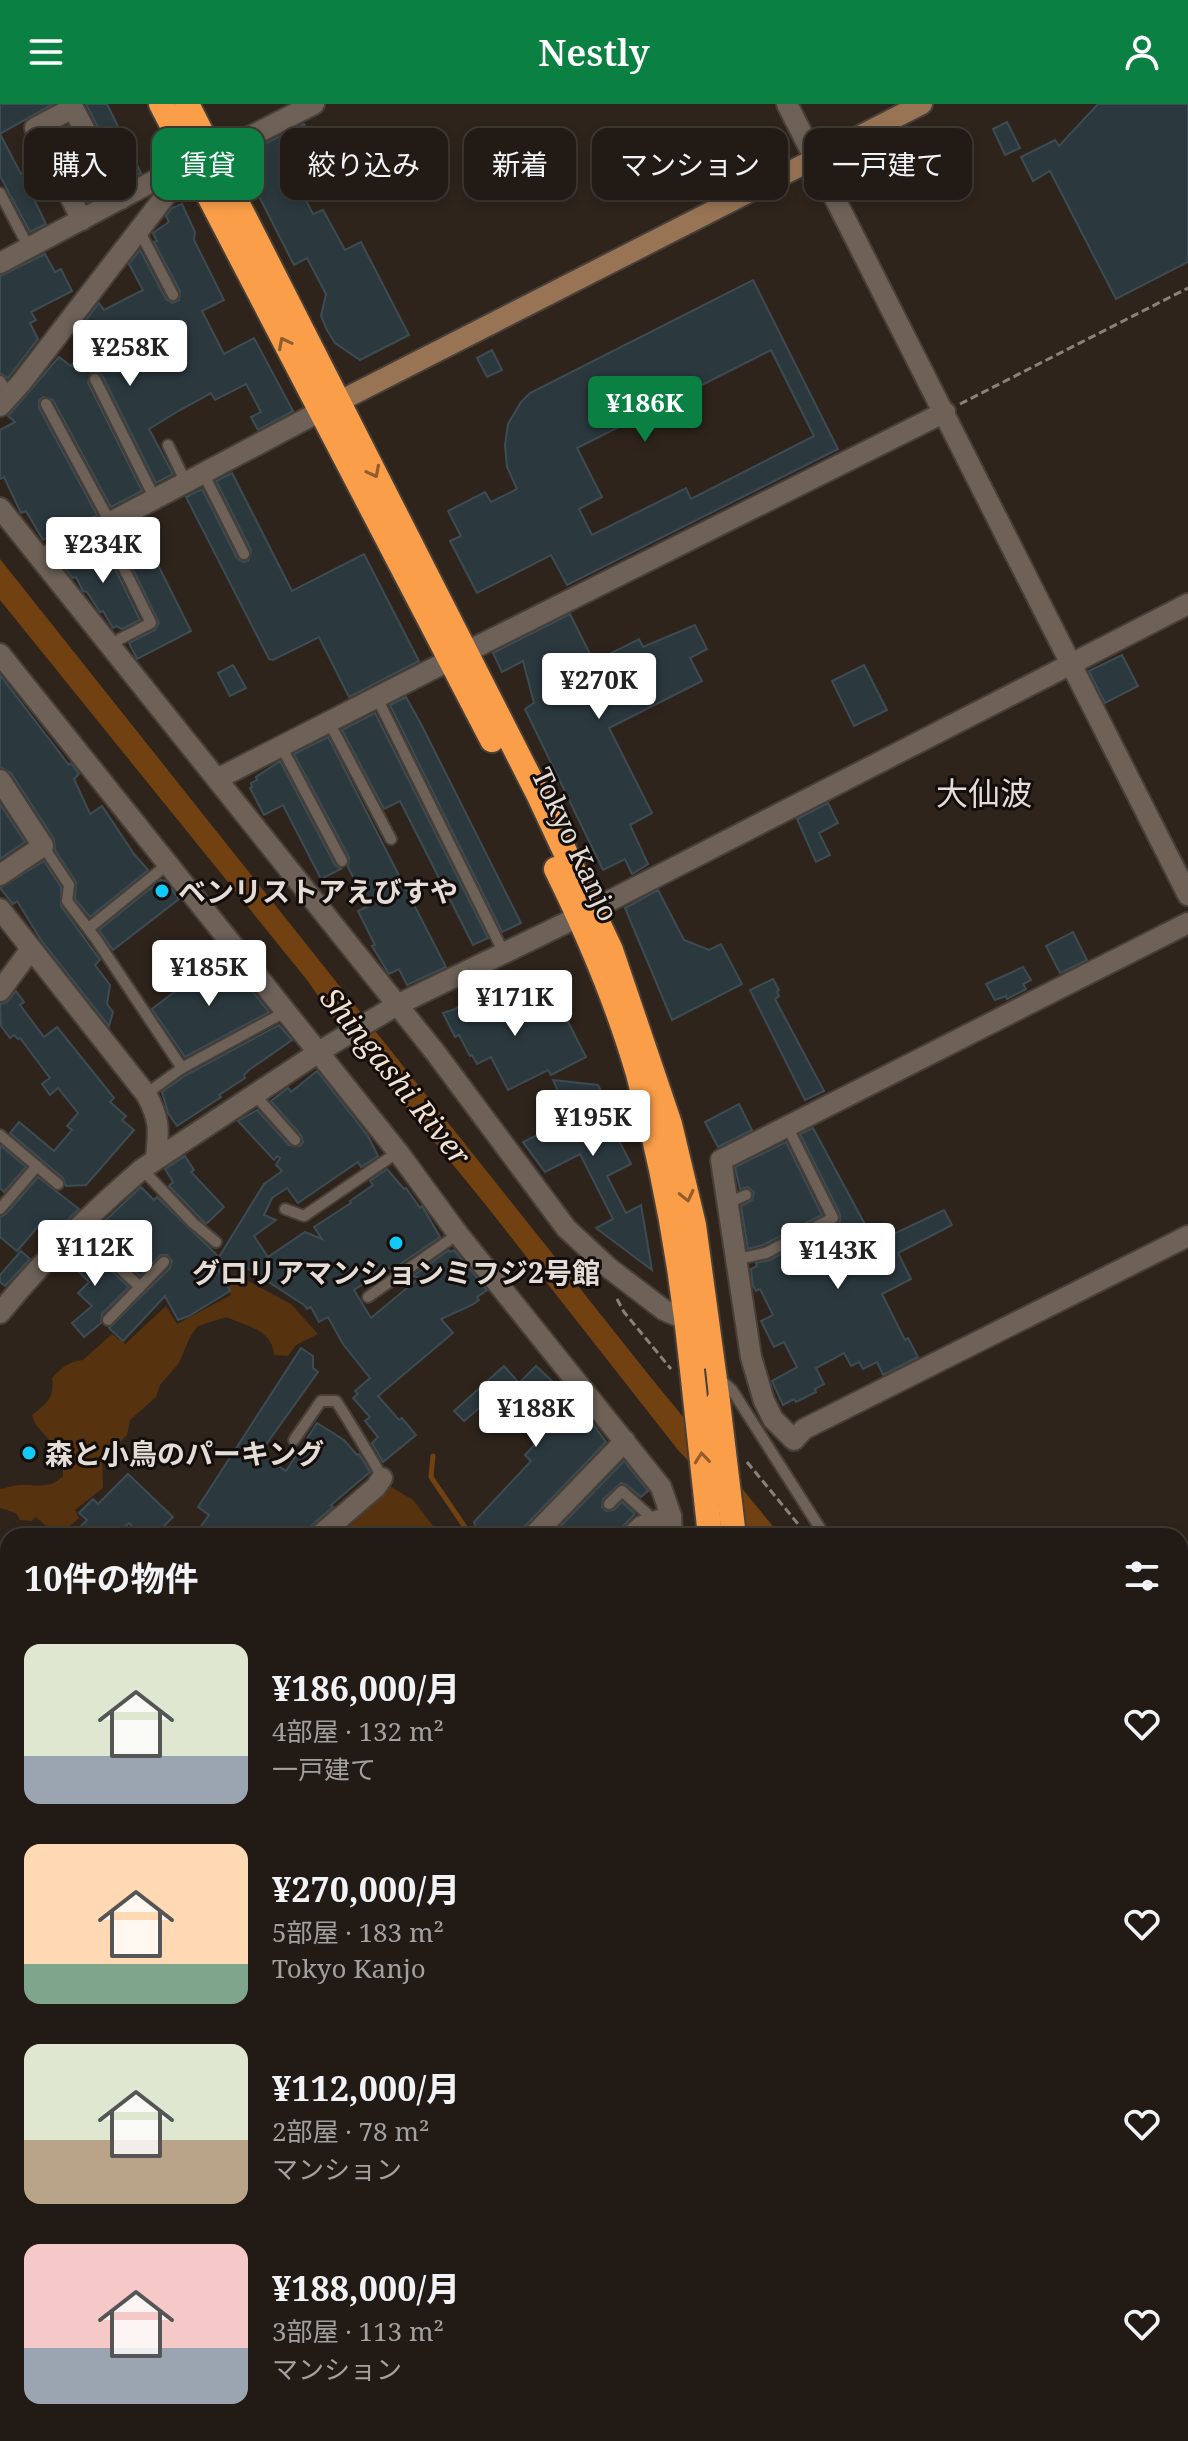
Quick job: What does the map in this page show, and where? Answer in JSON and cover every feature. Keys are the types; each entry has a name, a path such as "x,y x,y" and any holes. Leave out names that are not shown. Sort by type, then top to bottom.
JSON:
{"highway":[{"name":"Tokyo Kanjo","path":"161,104 179,128"},
{"name":"Tokyo Kanjo","path":"187,104 194,128"},
{"name":"Tokyo Kanjo","path":"223,200 458,656 523,801 586,912 634,1013 670,1124 694,1225 710,1528"},
{"name":"Tokyo Kanjo","path":"586,912 637,1072 671,1228 687,1320 703,1373 718,1402 733,1528"}],"street":[{"path":"264,130 314,104"},
{"path":"787,104 804,136"},
{"path":"876,128 922,104"},
{"path":"35,128 73,108 84,128"},
{"path":"41,559 329,407 804,165"},
{"path":"72,200 82,220"},
{"path":"0,263 119,200"},
{"path":"3,394 162,200"},
{"path":"837,200 1188,895"},
{"path":"217,779 945,412"},
{"path":"0,508 217,779 566,1228 609,1268 664,1310 687,1320"},
{"path":"0,1313 28,1278 149,1163 393,1007 586,912 1188,604"},
{"path":"0,654 285,1012 321,1051 458,1234 661,1487 666,1524 640,1528"},
{"path":"0,780 43,846 0,875"},
{"path":"0,909 146,1094 160,1128 149,1163"},
{"path":"1188,923 721,1160 737,1199 738,1259 751,1357 773,1419 794,1440 804,1429 1188,1236"},
{"path":"0,991 31,949"},
{"path":"541,1528 625,1441"},
{"path":"328,1528 376,1487 382,1478"}],"lane":[{"path":"0,193 29,248"},
{"path":"139,230 173,295"},
{"path":"95,379 155,499"},
{"path":"46,404 107,524 151,623 120,639 110,648"},
{"path":"168,445 194,478 244,554"},
{"path":"377,698 504,953"},
{"path":"329,722 391,839"},
{"path":"281,746 342,861"},
{"path":"43,846 69,885 67,901 89,928 182,1068"},
{"path":"89,928 168,863"},
{"path":"146,1094 182,1068 285,1012"},
{"path":"255,1095 295,1140"},
{"path":"738,1259 766,1253 833,1218 787,1126"},
{"path":"0,1136 58,1184"},
{"path":"285,1209 304,1216 398,1152"},
{"path":"149,1163 193,1223 216,1242"},
{"path":"0,1209 37,1166"},
{"path":"78,1229 140,1287"},
{"path":"368,1297 458,1234"},
{"path":"108,1320 164,1262"},
{"path":"703,1373 732,1390 820,1528"},
{"path":"294,1440 321,1401 336,1401 382,1478"},
{"path":"778,1462 794,1440"},
{"path":"609,1504 622,1491 666,1524"}],"path":[{"path":"945,412 1188,288"},
{"path":"755,1471 801,1528"}],"shaded area":[{"path":"235,1274 291,1304 318,1334 296,1345 288,1356 274,1355 264,1334 226,1317 198,1326 179,1363 160,1385 156,1397 130,1420 127,1435 102,1452 103,1488 75,1510 79,1518 68,1528 48,1528 36,1517 31,1521 20,1520 16,1513 0,1508 0,1489 17,1485 48,1485 63,1476 63,1465 56,1457 58,1450 36,1425 32,1415 48,1400 55,1374 69,1363 83,1360 112,1334 125,1344 166,1306 177,1324 231,1295 225,1278"},
{"path":"388,1485 413,1500 435,1528 337,1528"}],"water":[{"name":"Shingashi River","path":"0,559 652,1379 774,1528 748,1528 678,1450 485,1204 335,1020 307,980 0,600"}],"building":[{"path":"0,104 53,104 0,134"},
{"path":"86,104 107,104 119,128 98,128"},
{"path":"1098,104 1188,104 1188,262 1116,299 1050,171 1033,181 1021,157 1055,140 1059,146"},
{"path":"1007,122 1020,148 1005,155 993,129"},
{"path":"0,134 21,174 24,172 24,200 34,200 46,224 30,232 0,176"},
{"path":"280,136 280,200 306,200 313,214 323,210 345,250 361,242 409,335 360,360 335,343 321,316 326,294 307,258 294,265 261,200 264,200 264,144"},
{"path":"182,204 195,232 194,240 224,300 202,311 224,354 254,338 293,411 258,430 251,417 261,412 246,384 215,400 211,393 149,429 173,474 156,483 102,375 91,372 88,383 142,491 111,507 53,400 43,397 39,408 97,515 49,540 48,537 43,540 26,511 21,513 4,477 0,479 0,430 15,422 8,416 59,357 71,366 88,344 86,332 80,328 99,303 104,310 143,290 129,264 140,250 166,299 172,303 179,300 180,291 154,242 157,241 153,233 169,222 166,216 172,208"},
{"path":"45,254 55,272 61,269 72,291 31,312 36,320 30,323 38,339 8,378 0,373 0,276"},
{"path":"753,280 838,449 567,585 551,555 477,593 450,541 461,536 448,511 485,492 491,502 517,489 507,467 505,445 508,424 530,393","holes":["771,350 814,436 691,499 686,488 592,535 579,509 602,497 577,448"]},
{"path":"492,350 502,370 487,377 477,358"},
{"path":"232,473 292,591 364,554 419,661 349,697 319,637 273,660 269,659 186,497 202,489 237,558 248,561 251,550 216,481"},
{"path":"137,523 191,631 137,659 129,643 155,630 159,623 116,534"},
{"path":"102,542 140,620 122,629 113,628 103,611 100,612 87,592 83,591 76,577 73,578 61,563"},
{"path":"570,614 594,662 639,639 643,647 695,625 707,649 690,658 702,681 609,728 652,813 630,825 648,864 632,874 625,859 603,870 525,709 534,703 523,661 502,672 493,653"},
{"path":"1122,655 1138,686 1105,703 1089,671"},
{"path":"233,665 246,688 230,696 218,673"},
{"path":"864,665 887,710 854,726 832,681"},
{"path":"0,675 79,774 74,779 90,814 102,806 148,870 90,917 75,899 76,882 55,850 54,839 11,773 0,767"},
{"path":"406,697 521,923 502,932 390,705"},
{"path":"375,713 488,938 473,945 400,801 384,809 342,730"},
{"path":"328,737 446,967 407,985 399,969 389,974 372,946 375,945 358,911 368,906 348,867 349,857 294,754"},
{"path":"280,761 335,865 341,869 321,879 283,805 264,815 250,788 256,777"},
{"path":"828,803 838,823 819,833 830,855 816,862 797,819"},
{"path":"0,804 25,842 0,859"},
{"path":"44,861 61,887 61,906 100,960 95,965 110,985 107,1004 113,1012 109,1026 41,940 17,901 13,904 0,888"},
{"path":"161,880 179,899 113,950 99,930"},
{"path":"658,890 684,940 709,950 721,944 742,984 672,1020 625,908"},
{"path":"1073,932 1087,960 1060,973 1046,946"},
{"path":"223,955 269,1012 185,1057 152,1009"},
{"path":"1023,967 1031,980 1023,984 1026,989 1007,999 1006,996 995,1000 986,984"},
{"path":"773,979 779,990 779,996 775,999 824,1091 805,1100 750,990"},
{"path":"493,990 510,1024 557,1000 586,1057 551,1075 548,1070 508,1090 491,1057 477,1064 459,1035 455,1037 443,1013 455,1009 478,992"},
{"path":"16,991 24,1002 20,1005 44,1037 57,1027 114,1098 110,1102 126,1116 122,1120 134,1130 86,1185 66,1186 63,1178 10,1133 19,1122 54,1151 72,1130 67,1126 78,1113 58,1088 50,1095 42,1084 50,1078 20,1038 14,1035 10,1038 1,1026 0,1004 6,1003"},
{"path":"279,1025 292,1040 249,1070 245,1078 219,1095 221,1097 177,1126 168,1113 162,1092 186,1075"},
{"path":"317,1071 368,1136 378,1156 361,1167 358,1162 298,1203 287,1188 272,1198 264,1215 276,1220 254,1236 268,1257 305,1232 322,1239 314,1227 351,1203 373,1185 370,1181 387,1169 420,1208 422,1206 440,1237 393,1269 388,1268 354,1290 371,1318 419,1278 413,1276 449,1250 454,1250 487,1290 472,1305 441,1319 453,1333 378,1396 416,1435 383,1462 372,1443 378,1437 365,1421 370,1417 353,1398 358,1394 355,1391 370,1378 343,1344 328,1317 319,1322 311,1307 307,1309 247,1268 218,1269 230,1291 189,1316 178,1320 165,1296 123,1341 109,1328 170,1268 172,1261 167,1255 161,1255 140,1276 93,1232 141,1187 154,1200 157,1197 219,1257 264,1184 282,1171 276,1165 280,1158 277,1156 274,1160 238,1121 257,1110 289,1145 300,1146 303,1142 301,1135 271,1101 288,1088 291,1092"},
{"path":"553,1080 598,1085 617,1121 611,1125 631,1164 607,1176 626,1213 641,1205 652,1270 596,1228 613,1219 580,1154 545,1172 523,1142 564,1122 553,1101 561,1097"},
{"path":"739,1104 752,1130 718,1147 705,1122"},
{"path":"813,1128 875,1243 944,1210 952,1225 898,1253 911,1279 882,1294 905,1340 908,1338 918,1357 883,1375 877,1362 863,1369 859,1362 851,1366 844,1353 816,1368 824,1384 815,1389 816,1392 783,1405 772,1381 797,1367 784,1342 774,1347 761,1321 773,1315 760,1289 756,1291 753,1286 751,1269 757,1266 756,1263 770,1260 840,1222 840,1214 800,1134"},
{"path":"786,1142 822,1215 763,1245 748,1249 741,1206 752,1200 754,1192 748,1187 740,1189 735,1167"},
{"path":"0,1145 26,1167 4,1192 0,1188"},
{"path":"185,1156 194,1170 191,1172 224,1207 206,1224 169,1186 173,1182 165,1169"},
{"path":"38,1177 79,1209 53,1234 41,1223 17,1251 0,1237 0,1217"},
{"path":"81,1243 129,1287 102,1314 101,1323 84,1337 72,1323 92,1306 78,1293 89,1282 66,1259"},
{"path":"21,1251 30,1259 5,1286 0,1282 0,1275"},
{"path":"301,1348 313,1356 313,1368 318,1372 260,1453 286,1471 317,1423 344,1440 359,1454 370,1472 331,1505 333,1507 310,1528 200,1528 209,1515 198,1507"},
{"path":"504,1366 519,1383 536,1366 582,1409 606,1442 524,1528 476,1528 474,1522 531,1461 525,1455 540,1439 532,1433 539,1426 503,1388 464,1421 454,1411"},
{"path":"624,1461 648,1491 641,1497 621,1483 603,1499 602,1507 606,1511 614,1510 622,1502 635,1514 622,1528 559,1528"},
{"path":"128,1474 173,1517 164,1526 166,1528 134,1528 129,1523 124,1528 79,1528 87,1520 79,1513 93,1499 98,1504"}],"waterway":[{"path":"433,1456 431,1477 466,1528"}],"place":[{"name":"ベンリストアえびすや","path":"162,891"},
{"name":"グロリアマンションミフジ2号館","path":"396,1243"},
{"name":"森と小鳥のパーキング","path":"29,1453"}],"district":[{"name":"大仙波","path":"984,792"}]}
